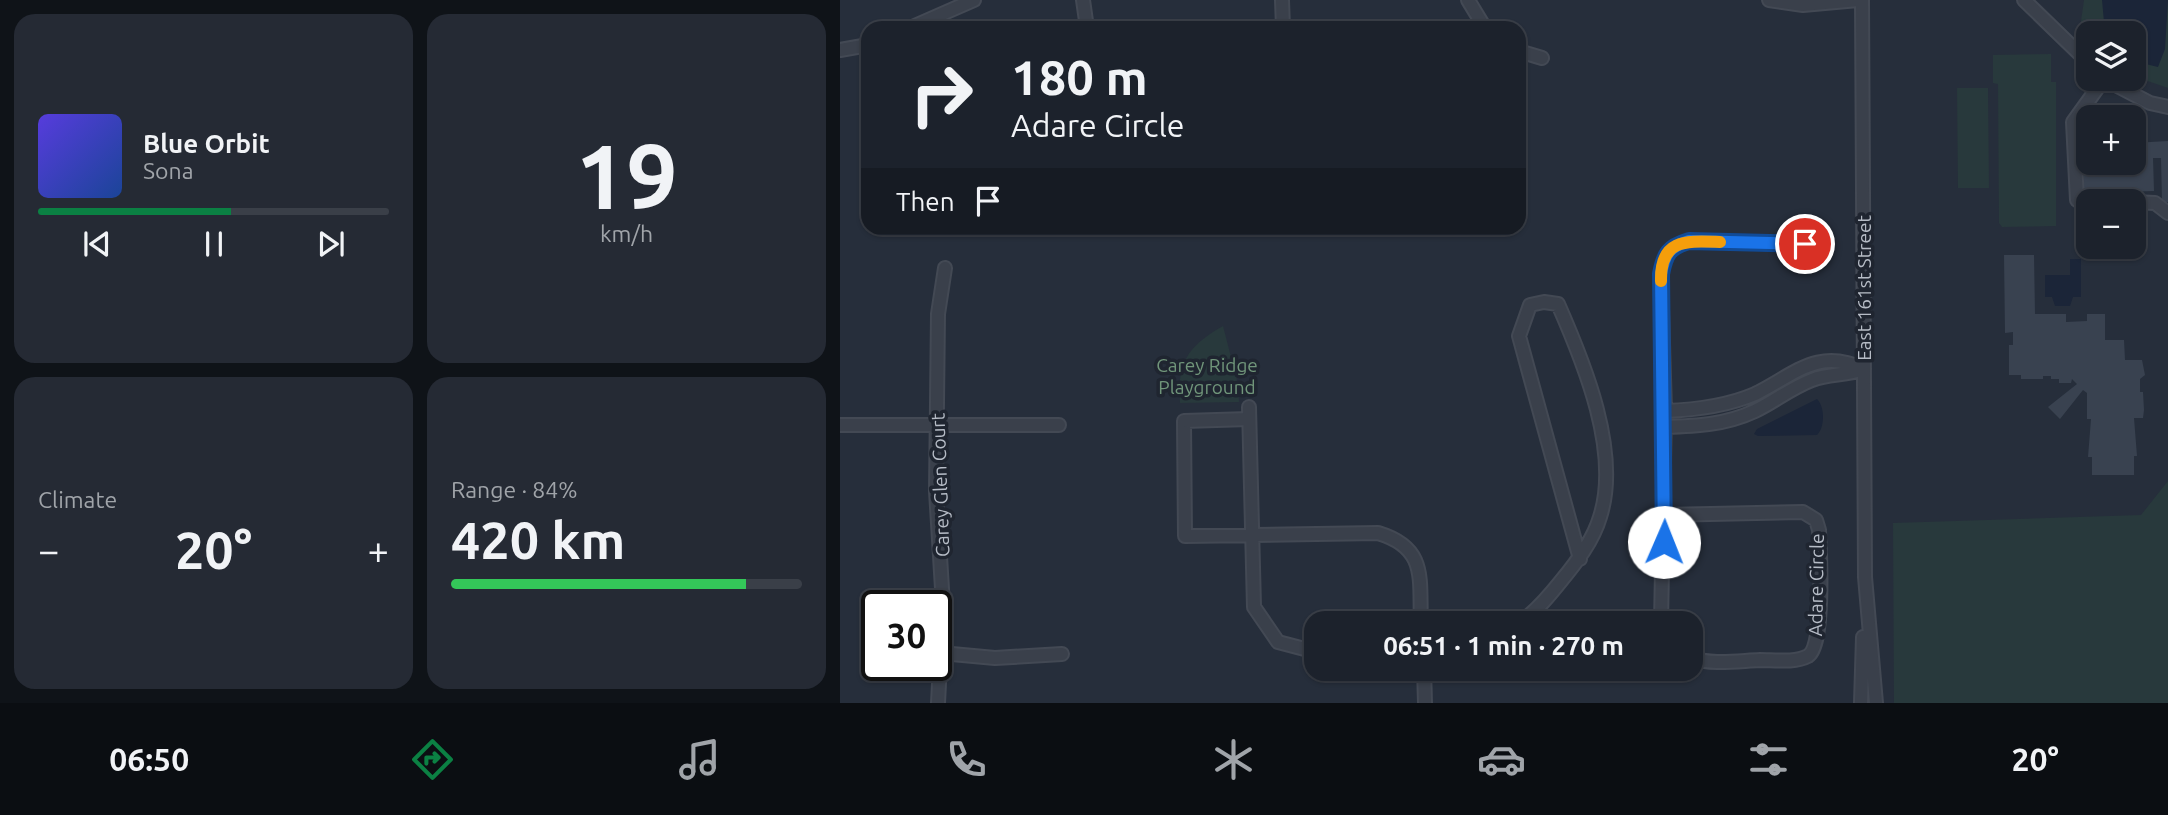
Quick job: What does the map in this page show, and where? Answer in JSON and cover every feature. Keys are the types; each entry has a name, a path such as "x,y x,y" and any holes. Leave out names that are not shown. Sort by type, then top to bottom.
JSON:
{"street":[{"path":"926,21 974,0"},
{"path":"1083,0 1086,21"},
{"path":"1282,0 1283,21"},
{"path":"1468,0 1481,21"},
{"path":"1769,0 1803,5 1860,0"},
{"name":"East 161st Street","path":"1860,0 1865,577 1861,703"},
{"path":"2009,0 2027,3 2045,17 2076,49"},
{"path":"840,50 861,46"},
{"path":"1526,53 1542,58"},
{"path":"2076,189 2073,121 2095,91"},
{"path":"2125,91 2138,98 2168,107"},
{"path":"2146,203 2155,203 2168,213"},
{"path":"1661,611 1665,411 1661,274 1665,255 1673,246 1689,241 1805,244"},
{"name":"Carey Glen Court","path":"942,590 936,491 938,314 945,268"},
{"path":"1532,611 1549,596 1580,559 1600,517 1604,441 1589,380 1574,341 1558,304 1544,302 1530,305 1519,336 1580,559"},
{"path":"1665,411 1696,410 1737,399 1821,361 1846,360 1864,369"},
{"path":"1821,361 1822,376"},
{"path":"1665,427 1729,421 1822,376 1847,376 1864,369"},
{"path":"1304,649 1278,642 1254,607 1252,537 1249,413 1184,421 1185,536 1252,537 1311,532 1378,533 1398,539 1419,562 1421,611"},
{"path":"840,425 1059,425"},
{"name":"Adare Circle","path":"1664,515 1803,512 1816,520 1819,530 1819,630 1813,651 1808,656 1790,659 1703,661"},
{"name":"East 161st Street","path":"1865,577 1876,703"},
{"path":"952,654 995,658 1062,654"},
{"name":"Carey Glen Court","path":"938,703 939,681"},
{"path":"1424,681 1425,703"}],"green space":[{"path":"2084,0 2168,0 2168,88 2146,80 2146,21 2081,21"},
{"path":"2051,54 2051,82 2056,82 2056,226 2002,227 1999,223 1998,84 1993,83 1993,55"},
{"path":"1957,88 1988,88 1989,188 1958,188"},
{"name":"Carey Ridge Playground","path":"1223,326 1238,384 1239,402 1180,403 1181,376 1187,357 1201,341"},
{"path":"2168,481 2168,703 1894,703 1893,523 2141,515"}],"water":[{"path":"2102,0 2168,0 2165,49 2158,67 2146,64 2146,21 2104,21"},
{"path":"2070,259 2081,259 2081,297 2073,297 2070,306 2055,306 2052,297 2045,297 2045,275 2070,275"},
{"path":"1817,399 1822,407 1823,417 1822,427 1817,435 1754,434 1757,429"}],"building":[{"path":"2168,141 2168,202 2162,202 2161,158 2153,158 2154,191 2084,189 2084,175 2146,175 2146,142"},
{"path":"2004,255 2034,255 2035,314 2066,314 2066,322 2087,321 2087,314 2105,314 2105,340 2124,340 2125,360 2142,360 2145,375 2140,379 2140,392 2143,392 2144,410 2143,418 2134,418 2137,456 2134,456 2134,475 2092,475 2092,457 2088,457 2091,419 2087,419 2087,393 2083,390 2060,419 2048,407 2077,384 2072,379 2071,383 2059,383 2059,379 2051,379 2051,376 2043,376 2043,379 2021,379 2021,375 2009,375 2009,345 2013,345 2013,332 2005,333"}],"slow traffic":[{"path":"1661,281 1665,255 1673,246 1689,241 1720,242"}],"route":[{"path":"1664,542 1665,411 1661,274 1665,255 1673,246 1689,241 1805,244"}]}
